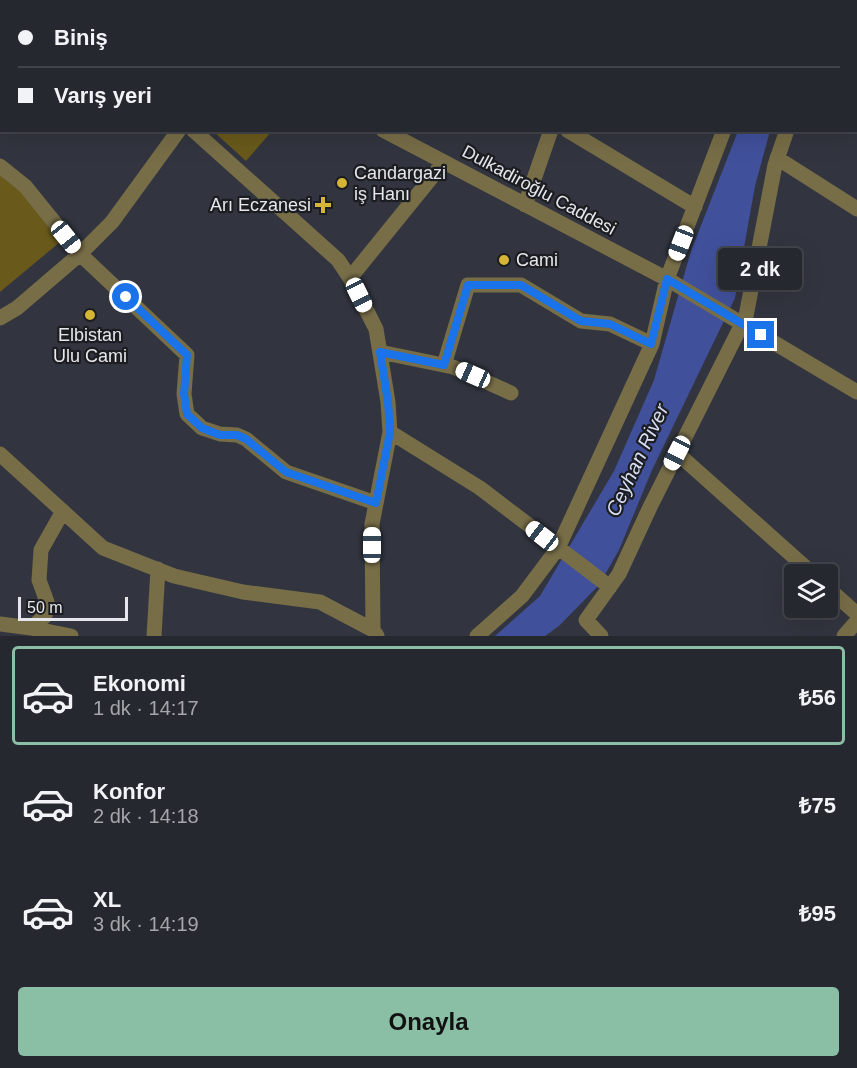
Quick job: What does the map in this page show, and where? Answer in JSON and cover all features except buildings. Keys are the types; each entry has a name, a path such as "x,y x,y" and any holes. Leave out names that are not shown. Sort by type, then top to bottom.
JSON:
{"street":[{"path":"0,318 17,308 80,254 112,222 178,132"},
{"path":"195,132 338,260 350,278 376,329 388,402 390,432 372,524 375,633"},
{"name":"Dulkadiroğlu Caddesi","path":"387,132 671,282 857,392"},
{"path":"525,205 550,132"},
{"path":"570,132 695,207"},
{"path":"477,636 522,596 558,548 651,344 695,207 723,132"},
{"path":"601,636 586,620 619,574 739,322 746,316 777,158 786,132"},
{"path":"777,158 857,210"},
{"path":"350,278 444,162"},
{"path":"0,166 25,186 80,254 187,355 184,394 187,414 202,428 220,435 237,435 246,439 286,472 376,503"},
{"path":"444,365 468,285 521,285 581,321 610,324 651,344"},
{"path":"380,352 453,367 512,393"},
{"path":"390,432 480,488 610,587"},
{"path":"677,453 802,564"},
{"path":"2,461 63,511 103,548 174,576 243,592 320,602 375,633"},
{"path":"32,628 45,616 47,602 39,580 41,550 63,511"},
{"path":"154,636 158,569"},
{"path":"838,597 857,614"},
{"path":"844,636 857,621"},
{"path":"0,624 71,636"}],"shaded area":[{"path":"214,132 271,132 246,161"},
{"path":"0,175 24,193 60,242 0,292"}],"water":[{"name":"Ceyhan River","path":"738,132 770,132 755,186 735,298 652,470 619,550 599,585 559,626 545,636 495,636 540,596 614,471 654,380 691,251"}],"place":[{"name":"Candargazi iş Hanı","path":"342,183"},
{"name":"Arı Eczanesi","path":"323,205"},
{"name":"Cami","path":"504,260"},
{"name":"Elbistan Ulu Cami","path":"90,315"}],"route":[{"path":"126,297 187,355 184,394 187,414 202,428 220,435 237,435 246,439 286,472 376,503 390,432 380,352 444,365 468,285 521,285 581,321 610,324 651,344 667,279 761,335"}]}
